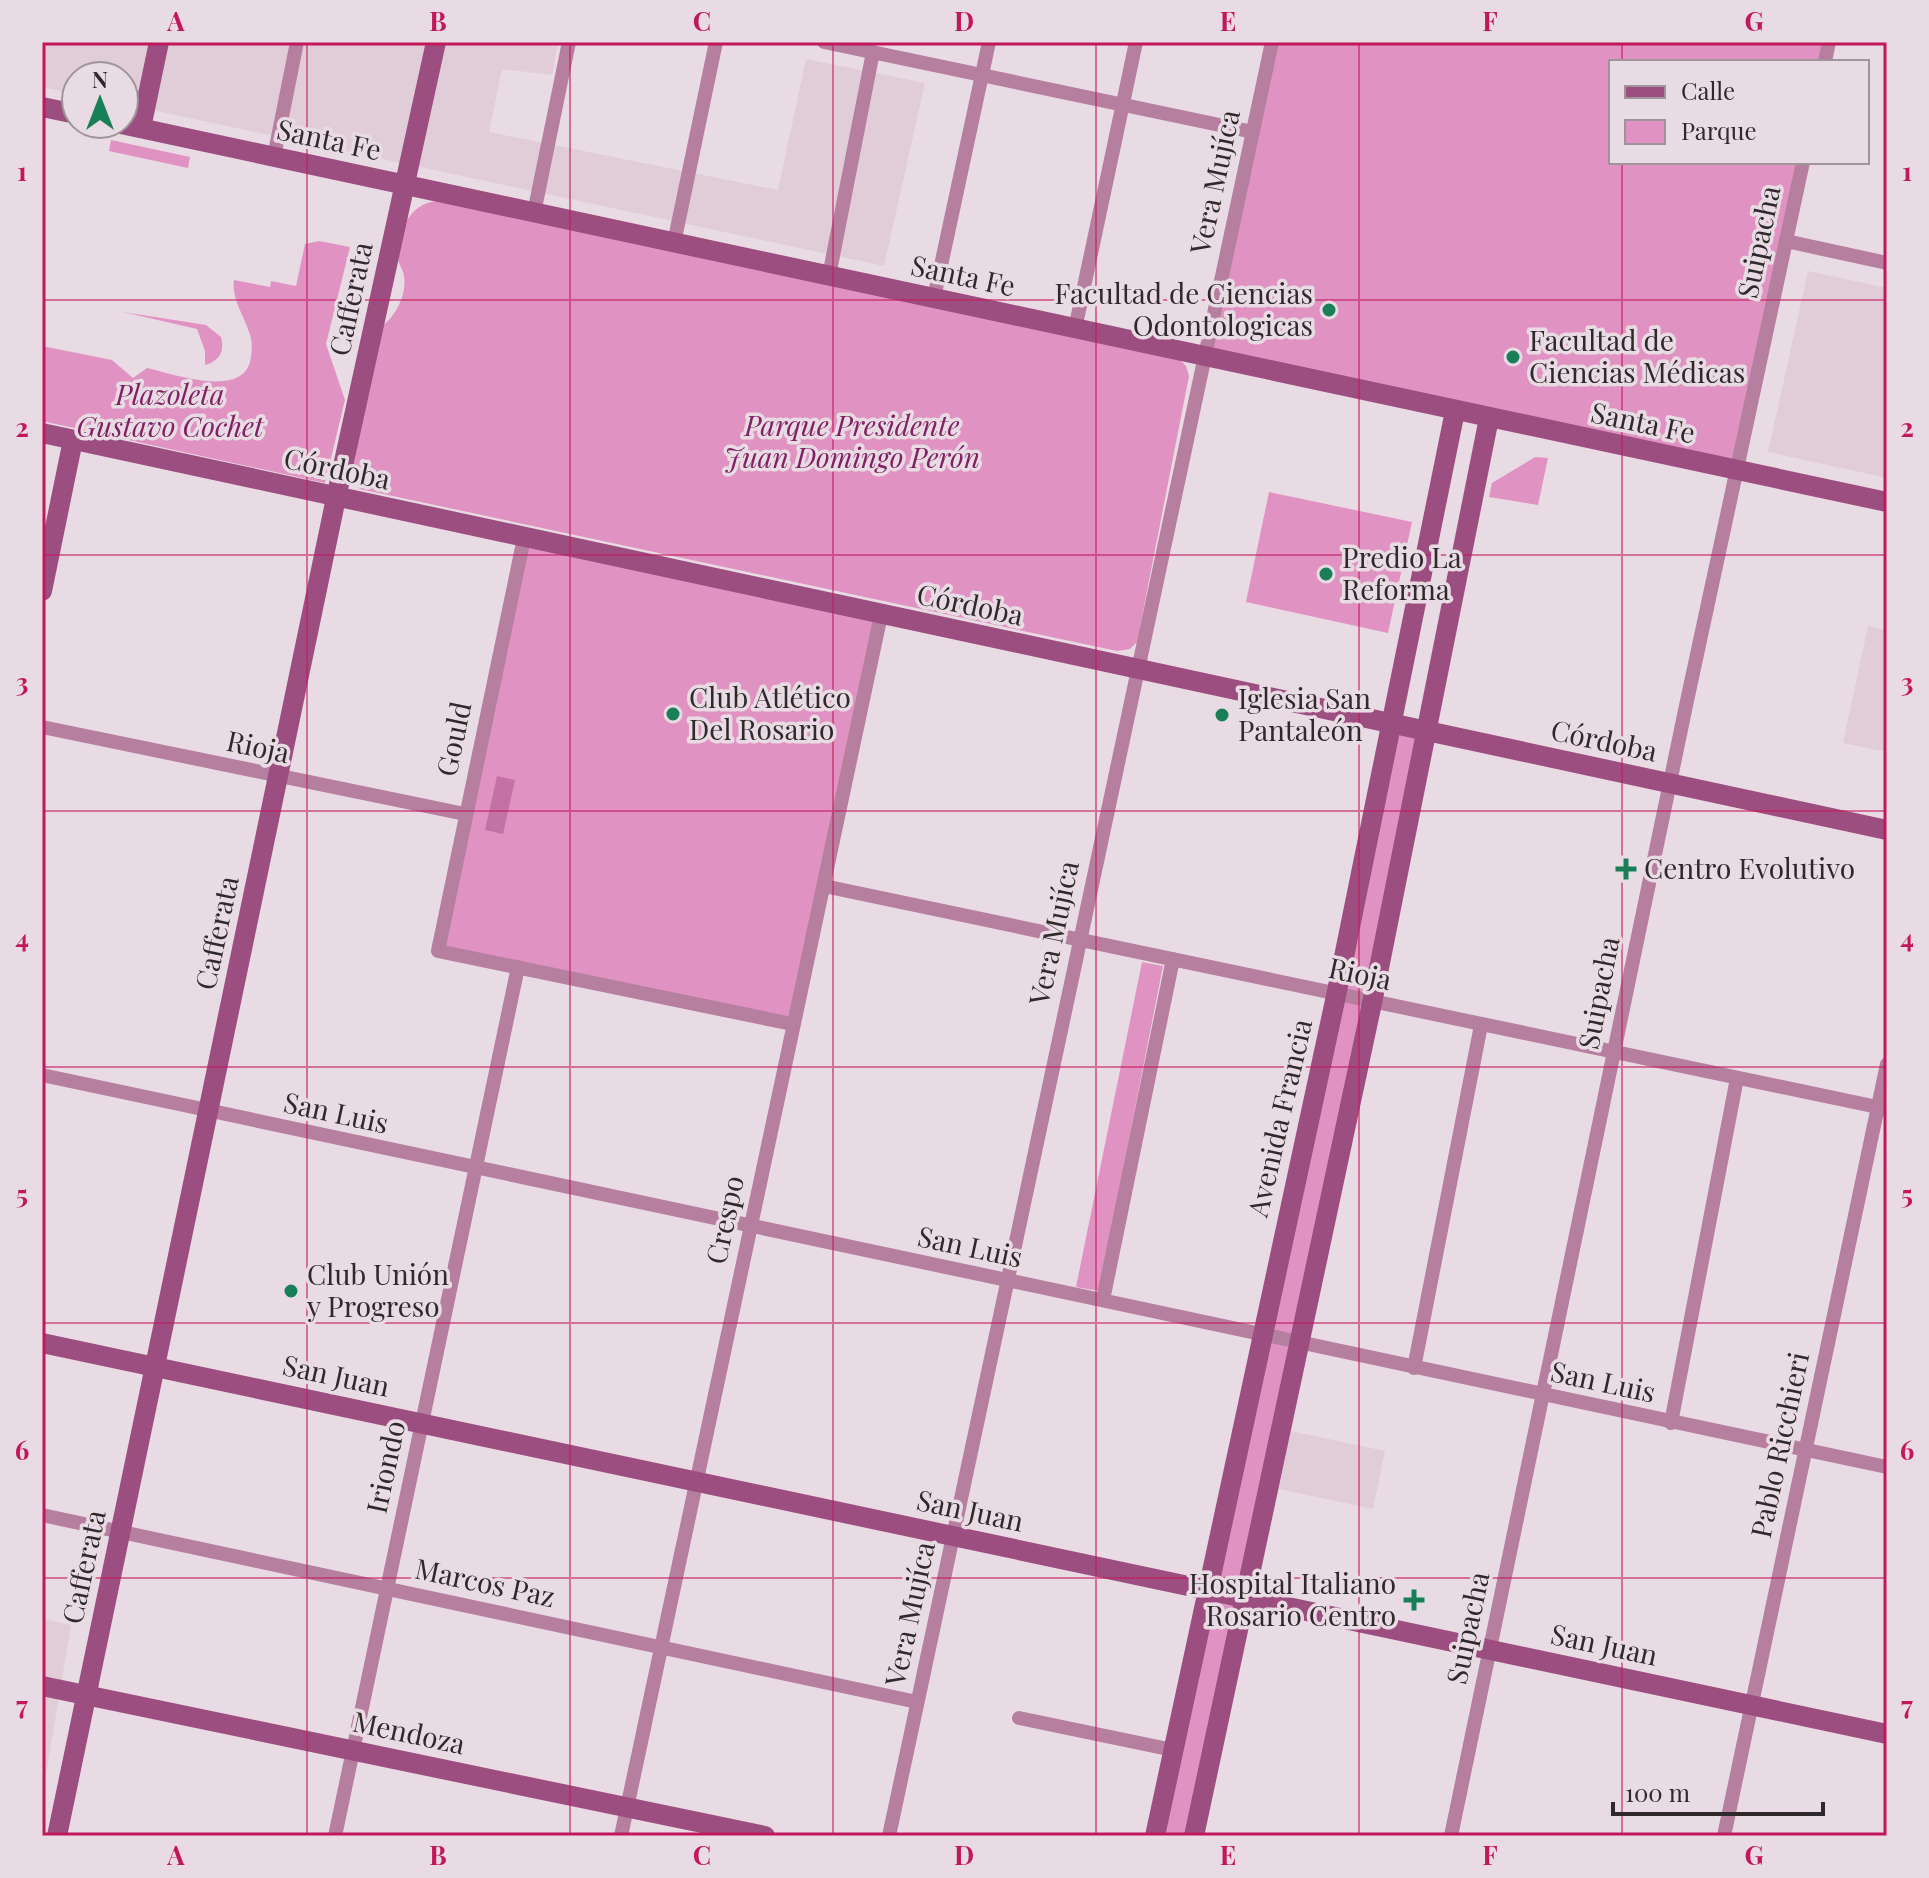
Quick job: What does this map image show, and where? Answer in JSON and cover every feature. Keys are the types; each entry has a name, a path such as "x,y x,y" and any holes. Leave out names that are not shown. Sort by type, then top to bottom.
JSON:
{"main road":[{"path":"141,128 159,42"},
{"name":"Cafferata","path":"57,1836 336,498 436,42"},
{"name":"Santa Fe","path":"141,128 1887,502"},
{"name":"Avenida Francia","path":"1155,1836 1336,996 1455,411"},
{"path":"1194,1836 1372,1003 1489,418"},
{"name":"Córdoba","path":"42,433 1887,830"},
{"path":"42,591 73,440"},
{"name":"San Juan","path":"42,1343 1887,1734"},
{"name":"Mendoza","path":"42,1686 765,1836"}],"street":[{"path":"274,157 297,42"},
{"path":"534,213 569,42"},
{"path":"674,243 716,42"},
{"path":"824,42 1253,132"},
{"path":"934,298 989,42"},
{"path":"1075,329 1136,42"},
{"name":"Vera Mujíca","path":"889,1836 1272,42"},
{"path":"829,276 873,52"},
{"name":"Suipacha","path":"1451,1836 1545,1397 1667,783 1803,164"},
{"path":"1786,241 1887,263"},
{"name":"Gould","path":"518,967 438,951 524,538"},
{"name":"Crespo","path":"621,1836 881,615"},
{"name":"Rioja","path":"42,727 278,778 465,814"},
{"name":"Rioja","path":"824,886 1336,996 1882,1108"},
{"path":"1103,1300 1173,959"},
{"path":"518,967 792,1024"},
{"name":"Iriondo","path":"335,1836 518,967"},
{"path":"1414,1368 1481,1025"},
{"name":"Pablo Ricchieri","path":"1724,1836 1805,1450 1882,1108 1887,1064"},
{"name":"San Luis","path":"42,1075 1545,1397 1887,1467"},
{"path":"1671,1423 1737,1078"},
{"name":"Marcos Paz","path":"42,1515 917,1702"},
{"path":"1019,1718 1173,1750"}],"shaded area":[{"path":"42,42 558,42 552,75 502,69 489,132 778,190 806,59 925,83 884,266 140,107 140,60 60,60 60,91 42,87"},
{"path":"1808,271 1887,288 1887,478 1768,452"},
{"path":"1868,626 1887,630 1887,752 1843,743"},
{"path":"497,776 515,780 503,834 485,830"},
{"path":"1291,1431 1385,1451 1373,1509 1279,1489"},
{"path":"42,1619 71,1625 45,1780 42,1779"}],"green space":[{"path":"1272,42 1829,42 1825,60 1609,60 1609,164 1803,164 1737,472 1204,356"},
{"path":"111,140 190,157 188,168 109,151"},
{"name":"Parque Presidente Juan Domingo Perón","path":"438,201 1179,359 1186,366 1189,376 1137,642 1130,649 1117,651 360,489 354,481 353,467 382,326 396,311 404,290 404,276 398,257 400,238 413,213 428,203"},
{"name":"Plazoleta Gustavo Cochet","path":"319,241 350,247 326,344 345,400 325,483 42,421 42,346 112,360 133,378 147,368 204,381 233,379 244,373 250,362 252,343 236,299 234,280 270,287 271,281 296,286 305,244"},
{"path":"123,312 206,325 221,337 221,351 214,361 205,365 205,351 197,329"},
{"path":"1535,457 1548,458 1538,505 1489,497 1492,483"},
{"name":"Predio La Reforma","path":"1269,492 1412,522 1388,633 1246,602"},
{"name":"Club Atlético Del Rosario","path":"524,538 881,615 792,1024 438,951"},
{"path":"1391,724 1424,731 1194,1836 1155,1836"},
{"path":"1142,962 1163,966 1099,1291 1076,1287"}],"place":[{"name":"Facultad de Ciencias Odontologicas","path":"1329,310"},
{"name":"Facultad de Ciencias Médicas","path":"1513,357"},
{"name":"Predio La Reforma","path":"1326,574"},
{"name":"Club Atlético Del Rosario","path":"673,714"},
{"name":"Iglesia San Pantaleón","path":"1222,715"},
{"name":"Centro Evolutivo","path":"1626,869"},
{"name":"Club Unión y Progreso","path":"291,1291"},
{"name":"Hospital Italiano Rosario Centro","path":"1414,1600"}]}
